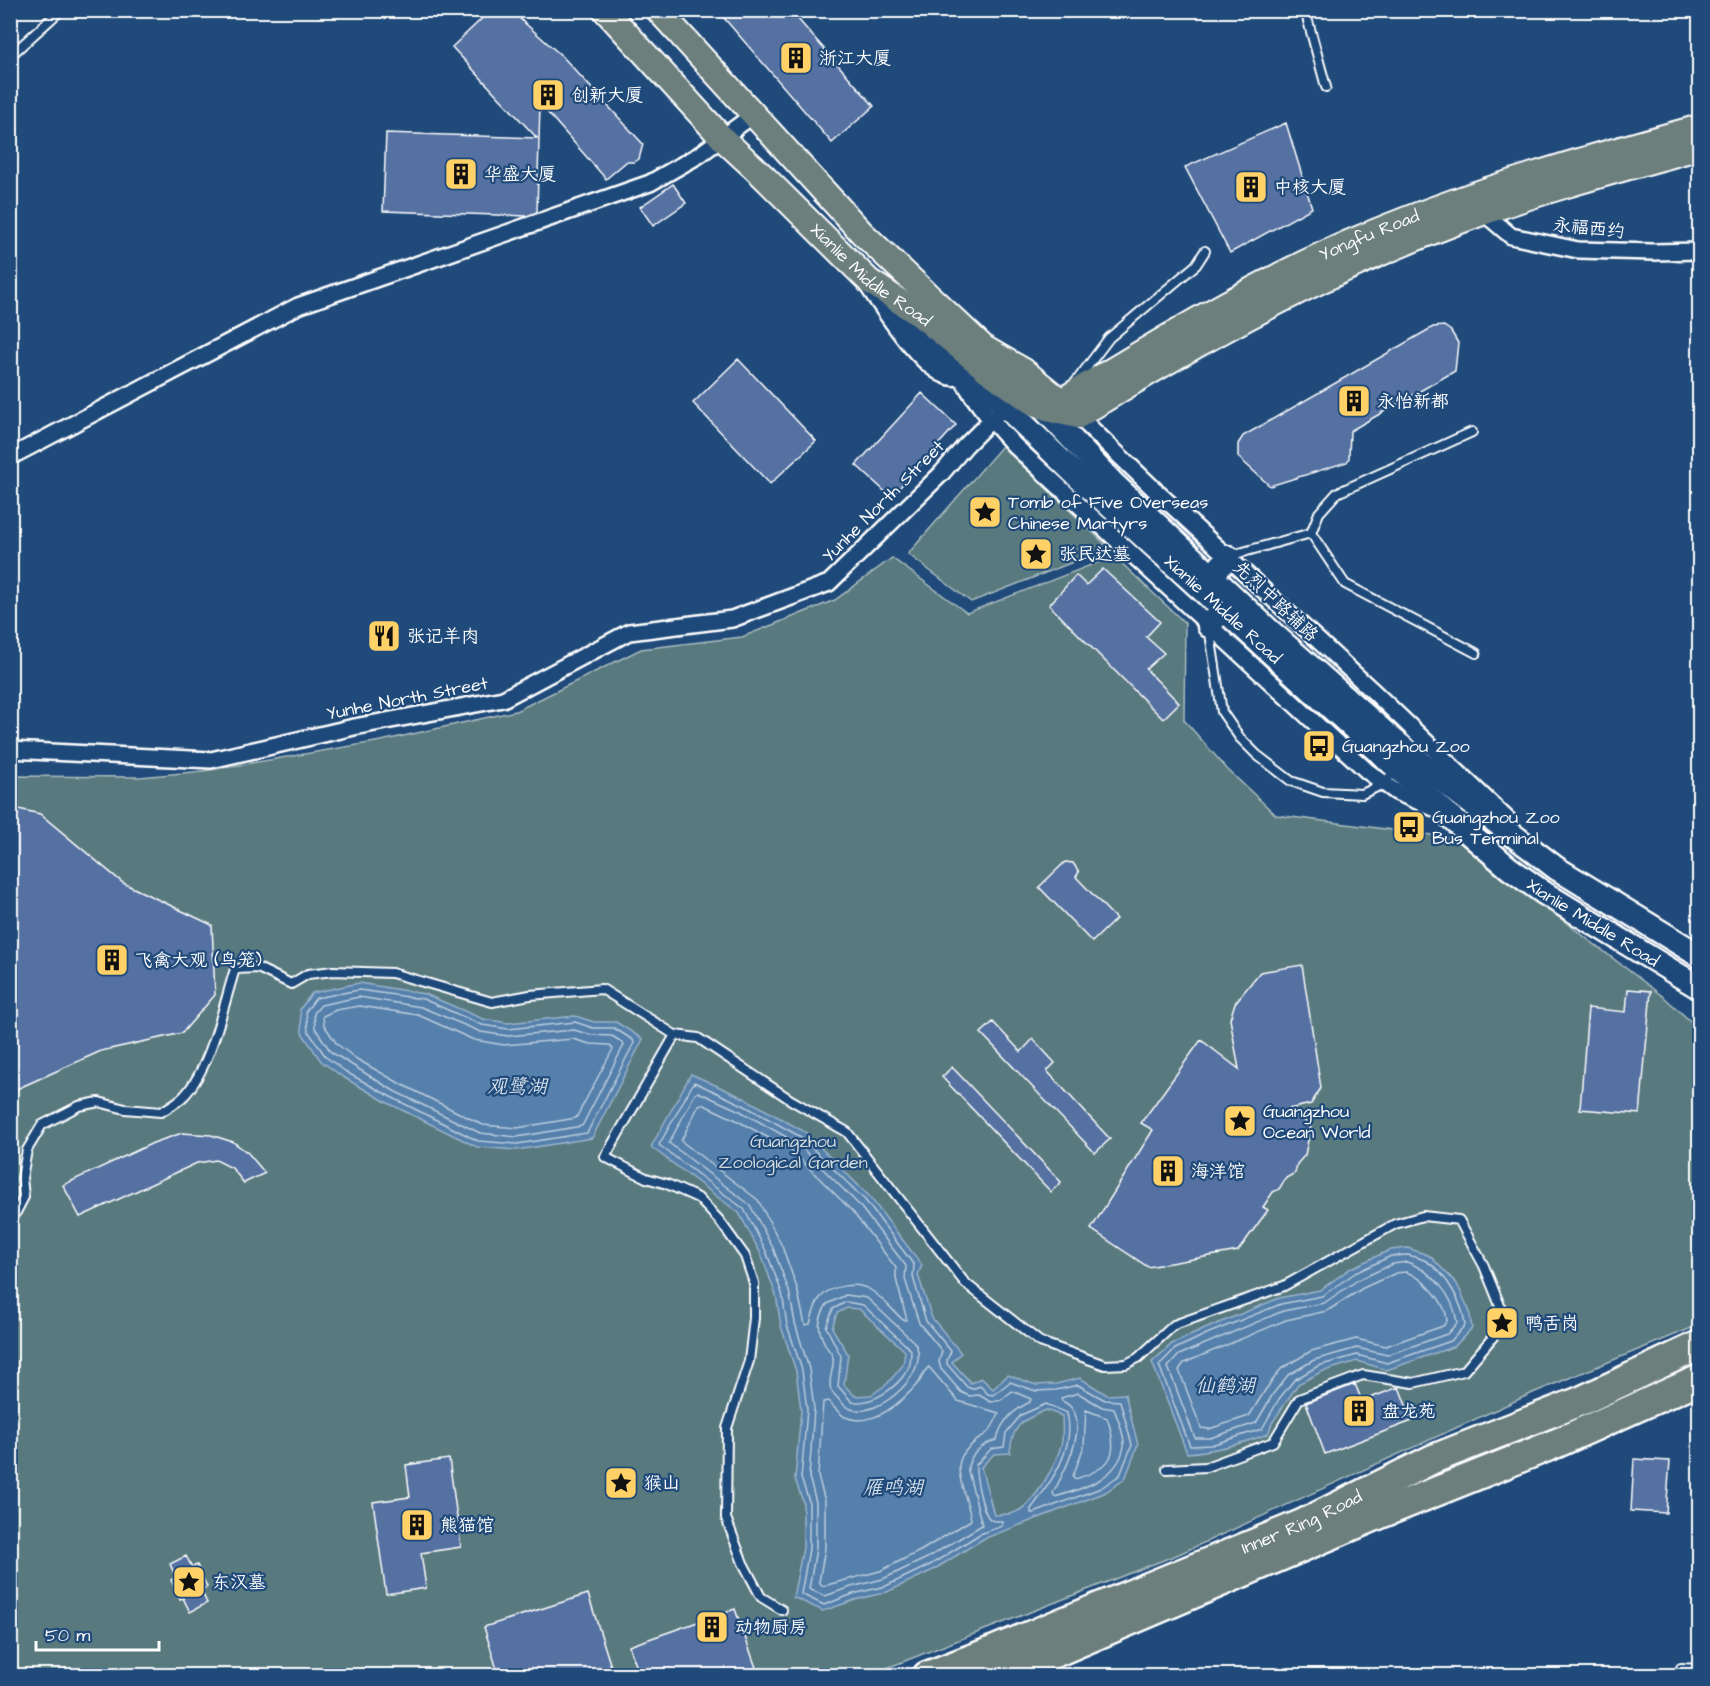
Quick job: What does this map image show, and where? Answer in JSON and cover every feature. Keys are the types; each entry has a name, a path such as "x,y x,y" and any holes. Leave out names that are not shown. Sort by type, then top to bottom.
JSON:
{"highway":[{"path":"927,1676 1302,1524 1433,1459 1583,1400 1700,1345"},
{"name":"Inner Ring Road","path":"988,1676 1064,1648 1380,1514 1557,1443 1698,1380"}],"main road":[{"name":"Xianlie Middle Road","path":"605,10 723,139 869,281 920,315 968,362"},
{"name":"Xianlie Middle Road","path":"658,10 862,233 968,362 998,413 1078,477 1216,618 1390,777 1446,813 1509,868 1544,893 1700,988"},
{"name":"Yongfu Road","path":"1059,412 1148,348 1295,268 1371,233 1509,182 1700,127"},
{"name":"Yongfu Road","path":"1059,412 1329,276 1382,252 1483,212 1619,169 1700,147"},
{"path":"968,362 1015,391 1059,412 1078,477"},
{"name":"Xianlie Middle Road","path":"1059,412 1113,483 1213,574 1269,630 1382,730 1459,794 1556,868 1700,956"},
{"path":"1213,574 1228,556"}],"street":[{"path":"10,457 298,306 650,183 699,155 753,115"},
{"name":"永福西约","path":"1483,212 1511,236 1578,250 1700,251"},
{"name":"先烈中路辅路","path":"1059,412 1157,492 1228,556 1374,692 1556,868"},
{"path":"998,413 1015,446 1216,618"},
{"name":"Yunhe North Street","path":"10,750 211,760 354,727 503,699 629,632 732,619 829,583 941,474 998,413"}],"lane":[{"path":"10,56 61,10"},
{"path":"1305,10 1326,87"},
{"path":"1059,412 1109,338 1196,264 1205,251"},
{"path":"1311,533 1318,513 1337,493 1472,432"},
{"path":"1228,556 1311,533"},
{"path":"1311,533 1345,584 1476,653"},
{"path":"1216,618 1222,712 1240,738 1257,755 1291,781 1323,792 1362,794 1390,777"},
{"path":"10,1224 24,1197 22,1178 27,1150 42,1125 79,1106 99,1102 161,1112 184,1097 200,1072 208,1053 235,969 258,968 291,984 308,974 333,971 392,973 492,1002 530,995 602,989 675,1035 698,1038 791,1100 847,1132 965,1283 1040,1342 1105,1365 1126,1364 1138,1358 1173,1325 1284,1286 1395,1224 1423,1216 1459,1220 1484,1266 1501,1308 1493,1336 1464,1371 1413,1383 1363,1375 1299,1399 1273,1442 1206,1467 1167,1469"},
{"path":"675,1035 604,1157 646,1178 667,1184 698,1198 719,1220 746,1256 754,1283 754,1318 749,1361 727,1428 726,1518 743,1563 761,1598 782,1610"},
{"path":"1681,1676 1682,1668 1700,1669"}],"green space":[{"path":"1002,446 1109,548 971,602 908,554"},
{"name":"Guangzhou Zoological Garden","path":"1114,556 1185,623 1184,720 1228,770 1276,815 1455,838 1665,998 1699,1029 1699,1325 1535,1392 1179,1554 869,1675 11,1676 11,776 140,777 204,771 381,741 516,711 641,649 742,637 835,600 892,558 967,613"}],"water":[{"name":"观鹭湖","path":"359,983 425,994 483,1019 508,1023 575,1016 594,1022 616,1022 643,1039 592,1138 517,1150 477,1147 388,1103 343,1077 321,1061 302,1033 300,1009 312,993"},
{"name":"雁鸣湖","path":"691,1074 746,1099 805,1132 869,1196 922,1265 918,1275 932,1318 961,1353 952,1362 971,1383 981,1378 993,1389 1008,1375 1036,1385 1056,1384 1080,1378 1107,1395 1125,1394 1138,1445 1125,1479 1104,1493 983,1539 933,1570 887,1592 823,1611 793,1597 803,1548 803,1502 795,1479 801,1410 796,1371 781,1326 776,1295 761,1254 739,1213 651,1147","holes":["847,1308 859,1309 905,1351 903,1365 887,1384 871,1395 855,1396 844,1385 848,1354 832,1328 837,1313","1046,1410 1062,1416 1062,1440 1051,1470 1037,1493 1021,1509 1011,1514 994,1515 981,1467 994,1454 1010,1453 1013,1436 1020,1425"]},
{"name":"仙鹤湖","path":"1408,1248 1430,1256 1457,1284 1469,1310 1472,1328 1455,1346 1387,1370 1357,1361 1321,1372 1298,1384 1272,1423 1268,1434 1208,1451 1187,1453 1152,1362 1172,1344 1207,1328 1279,1298 1320,1290 1351,1268 1390,1250"}],"building":[{"path":"491,10 510,10 563,57 643,144 639,159 626,162 606,179 540,104 537,212 527,216 383,211 386,133 537,138 452,47"},
{"name":"浙江大厦","path":"717,10 790,10 874,106 832,143"},
{"name":"中核大厦","path":"1286,123 1312,208 1230,253 1185,167"},
{"path":"673,184 686,203 653,226 640,207"},
{"name":"永怡新都","path":"1444,326 1451,331 1458,343 1455,371 1350,431 1347,462 1270,486 1238,457 1238,444 1243,436 1433,327"},
{"path":"738,359 816,441 770,484 693,403"},
{"path":"922,393 956,425 891,497 856,465"},
{"path":"1103,569 1160,622 1146,637 1164,653 1146,669 1179,703 1163,719 1049,605 1076,575 1086,585"},
{"name":"飞禽大观 (鸟笼)","path":"10,807 40,814 123,883 212,925 215,995 182,1033 101,1051 10,1092"},
{"path":"1065,862 1073,863 1079,872 1076,877 1116,919 1092,942 1039,887"},
{"path":"1302,965 1321,1088 1311,1104 1289,1109 1311,1126 1305,1155 1297,1164 1295,1173 1286,1178 1279,1189 1273,1192 1263,1207 1268,1210 1238,1251 1148,1267 1091,1229 1153,1130 1141,1123 1201,1040 1239,1069 1230,1019 1235,1003 1260,972"},
{"path":"1628,989 1651,991 1640,1114 1580,1109 1588,1008 1626,1012"},
{"path":"993,1022 1021,1052 1033,1039 1055,1063 1047,1071 1110,1139 1095,1153 981,1033"},
{"path":"952,1067 1061,1182 1051,1192 942,1077"},
{"path":"182,1133 211,1135 233,1142 248,1153 265,1173 244,1183 232,1168 216,1160 197,1163 80,1217 63,1185 153,1143"},
{"name":"盘龙苑","path":"1355,1384 1362,1401 1399,1387 1412,1421 1325,1454 1306,1403"},
{"name":"熊猫馆","path":"449,1459 461,1547 421,1553 426,1588 386,1594 373,1502 410,1497 406,1465"},
{"path":"1634,1459 1670,1461 1666,1513 1631,1511"},
{"path":"186,1556 192,1567 197,1565 207,1587 201,1590 207,1603 190,1612 183,1598 180,1599 171,1580 176,1577 170,1564"},
{"path":"588,1594 614,1676 499,1676 484,1627"},
{"name":"动物厨房","path":"735,1609 759,1676 640,1676 629,1646"}],"place":[{"name":"浙江大厦","path":"796,58"},
{"name":"创新大厦","path":"548,95"},
{"name":"华盛大厦","path":"461,174"},
{"name":"中核大厦","path":"1251,187"},
{"name":"永怡新都","path":"1354,401"},
{"name":"Tomb of Five Overseas Chinese Martyrs","path":"985,512"},
{"name":"张民达墓","path":"1036,554"},
{"name":"张记羊肉","path":"384,636"},
{"name":"Guangzhou Zoo","path":"1319,746"},
{"name":"Guangzhou Zoo Bus Terminal","path":"1409,827"},
{"name":"飞禽大观 (鸟笼)","path":"112,960"},
{"name":"Guangzhou Ocean World","path":"1240,1121"},
{"name":"海洋馆","path":"1168,1171"},
{"name":"鸭舌岗","path":"1502,1323"},
{"name":"盘龙苑","path":"1359,1411"},
{"name":"猴山","path":"621,1483"},
{"name":"熊猫馆","path":"417,1525"},
{"name":"东汉墓","path":"189,1582"},
{"name":"动物厨房","path":"712,1627"}]}
